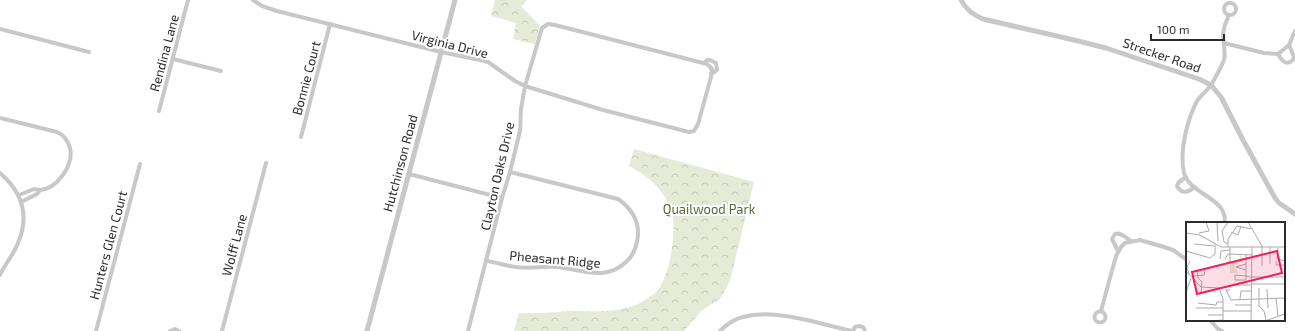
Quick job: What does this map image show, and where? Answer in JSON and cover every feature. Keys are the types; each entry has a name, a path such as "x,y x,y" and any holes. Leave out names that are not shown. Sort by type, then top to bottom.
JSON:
{"street":[{"name":"Rendina Lane","path":"159,111 188,0"},
{"name":"Virginia Drive","path":"253,0 262,6 277,11 441,52 488,62 515,81 525,86 603,110 689,132 694,131 698,124 711,74 717,70 716,63 710,60 707,60 704,63 551,24 544,27"},
{"name":"Hutchinson Road","path":"368,331 455,0"},
{"name":"Strecker Road","path":"962,0 971,13 983,19 1106,48 1199,79 1211,85 1221,96 1275,198 1295,214"},
{"path":"1225,222 1223,212 1217,203 1195,187 1184,174 1183,152 1185,135 1191,115 1198,100 1211,85 1223,62 1225,56 1223,31 1229,16"},
{"name":"Bonnie Court","path":"300,137 330,24"},
{"name":"Clayton Oaks Drive","path":"468,331 520,131 521,109 525,86 544,27"},
{"path":"0,29 89,52"},
{"path":"1224,43 1264,53 1278,54 1289,45 1295,31"},
{"path":"1278,54 1286,63 1293,60 1294,56 1289,45"},
{"path":"173,59 221,71"},
{"path":"704,63 712,69 711,74"},
{"path":"0,118 57,132 67,141 71,152 71,158 65,172 55,182 40,190 37,194 21,202"},
{"name":"Wolff Lane","path":"222,331 266,163"},
{"name":"Hunters Glen Court","path":"96,331 140,164"},
{"name":"Pheasant Ridge","path":"486,261 514,267 555,267 600,274 609,273 617,270 630,259 637,243 638,233 635,218 628,207 618,199 510,172"},
{"path":"0,173 15,188 23,208 22,231 18,244 0,275"},
{"path":"409,174 477,190 502,198"},
{"path":"1186,177 1179,182 1177,186 1179,190 1186,192 1195,187"},
{"path":"19,195 35,189 40,190"},
{"path":"1118,251 1112,239 1115,234 1122,234 1131,241"},
{"path":"1101,312 1118,251 1125,243 1140,240 1169,248 1186,259"},
{"path":"720,331 730,323 742,317 763,315 787,316 852,331 855,327 859,326 863,327 865,331"},
{"path":"1211,321 1222,331"},
{"path":"170,331 175,329 179,331"}],"green space":[{"path":"495,0 527,0 521,6 540,26 535,44 513,39 516,23 491,16"},
{"name":"Quailwood Park","path":"634,149 754,182 730,281 720,299 702,310 684,331 514,331 519,313 616,310 634,306 642,302 657,291 662,284 666,275 672,251 674,227 673,217 668,202 659,189 642,174 629,166"}]}
